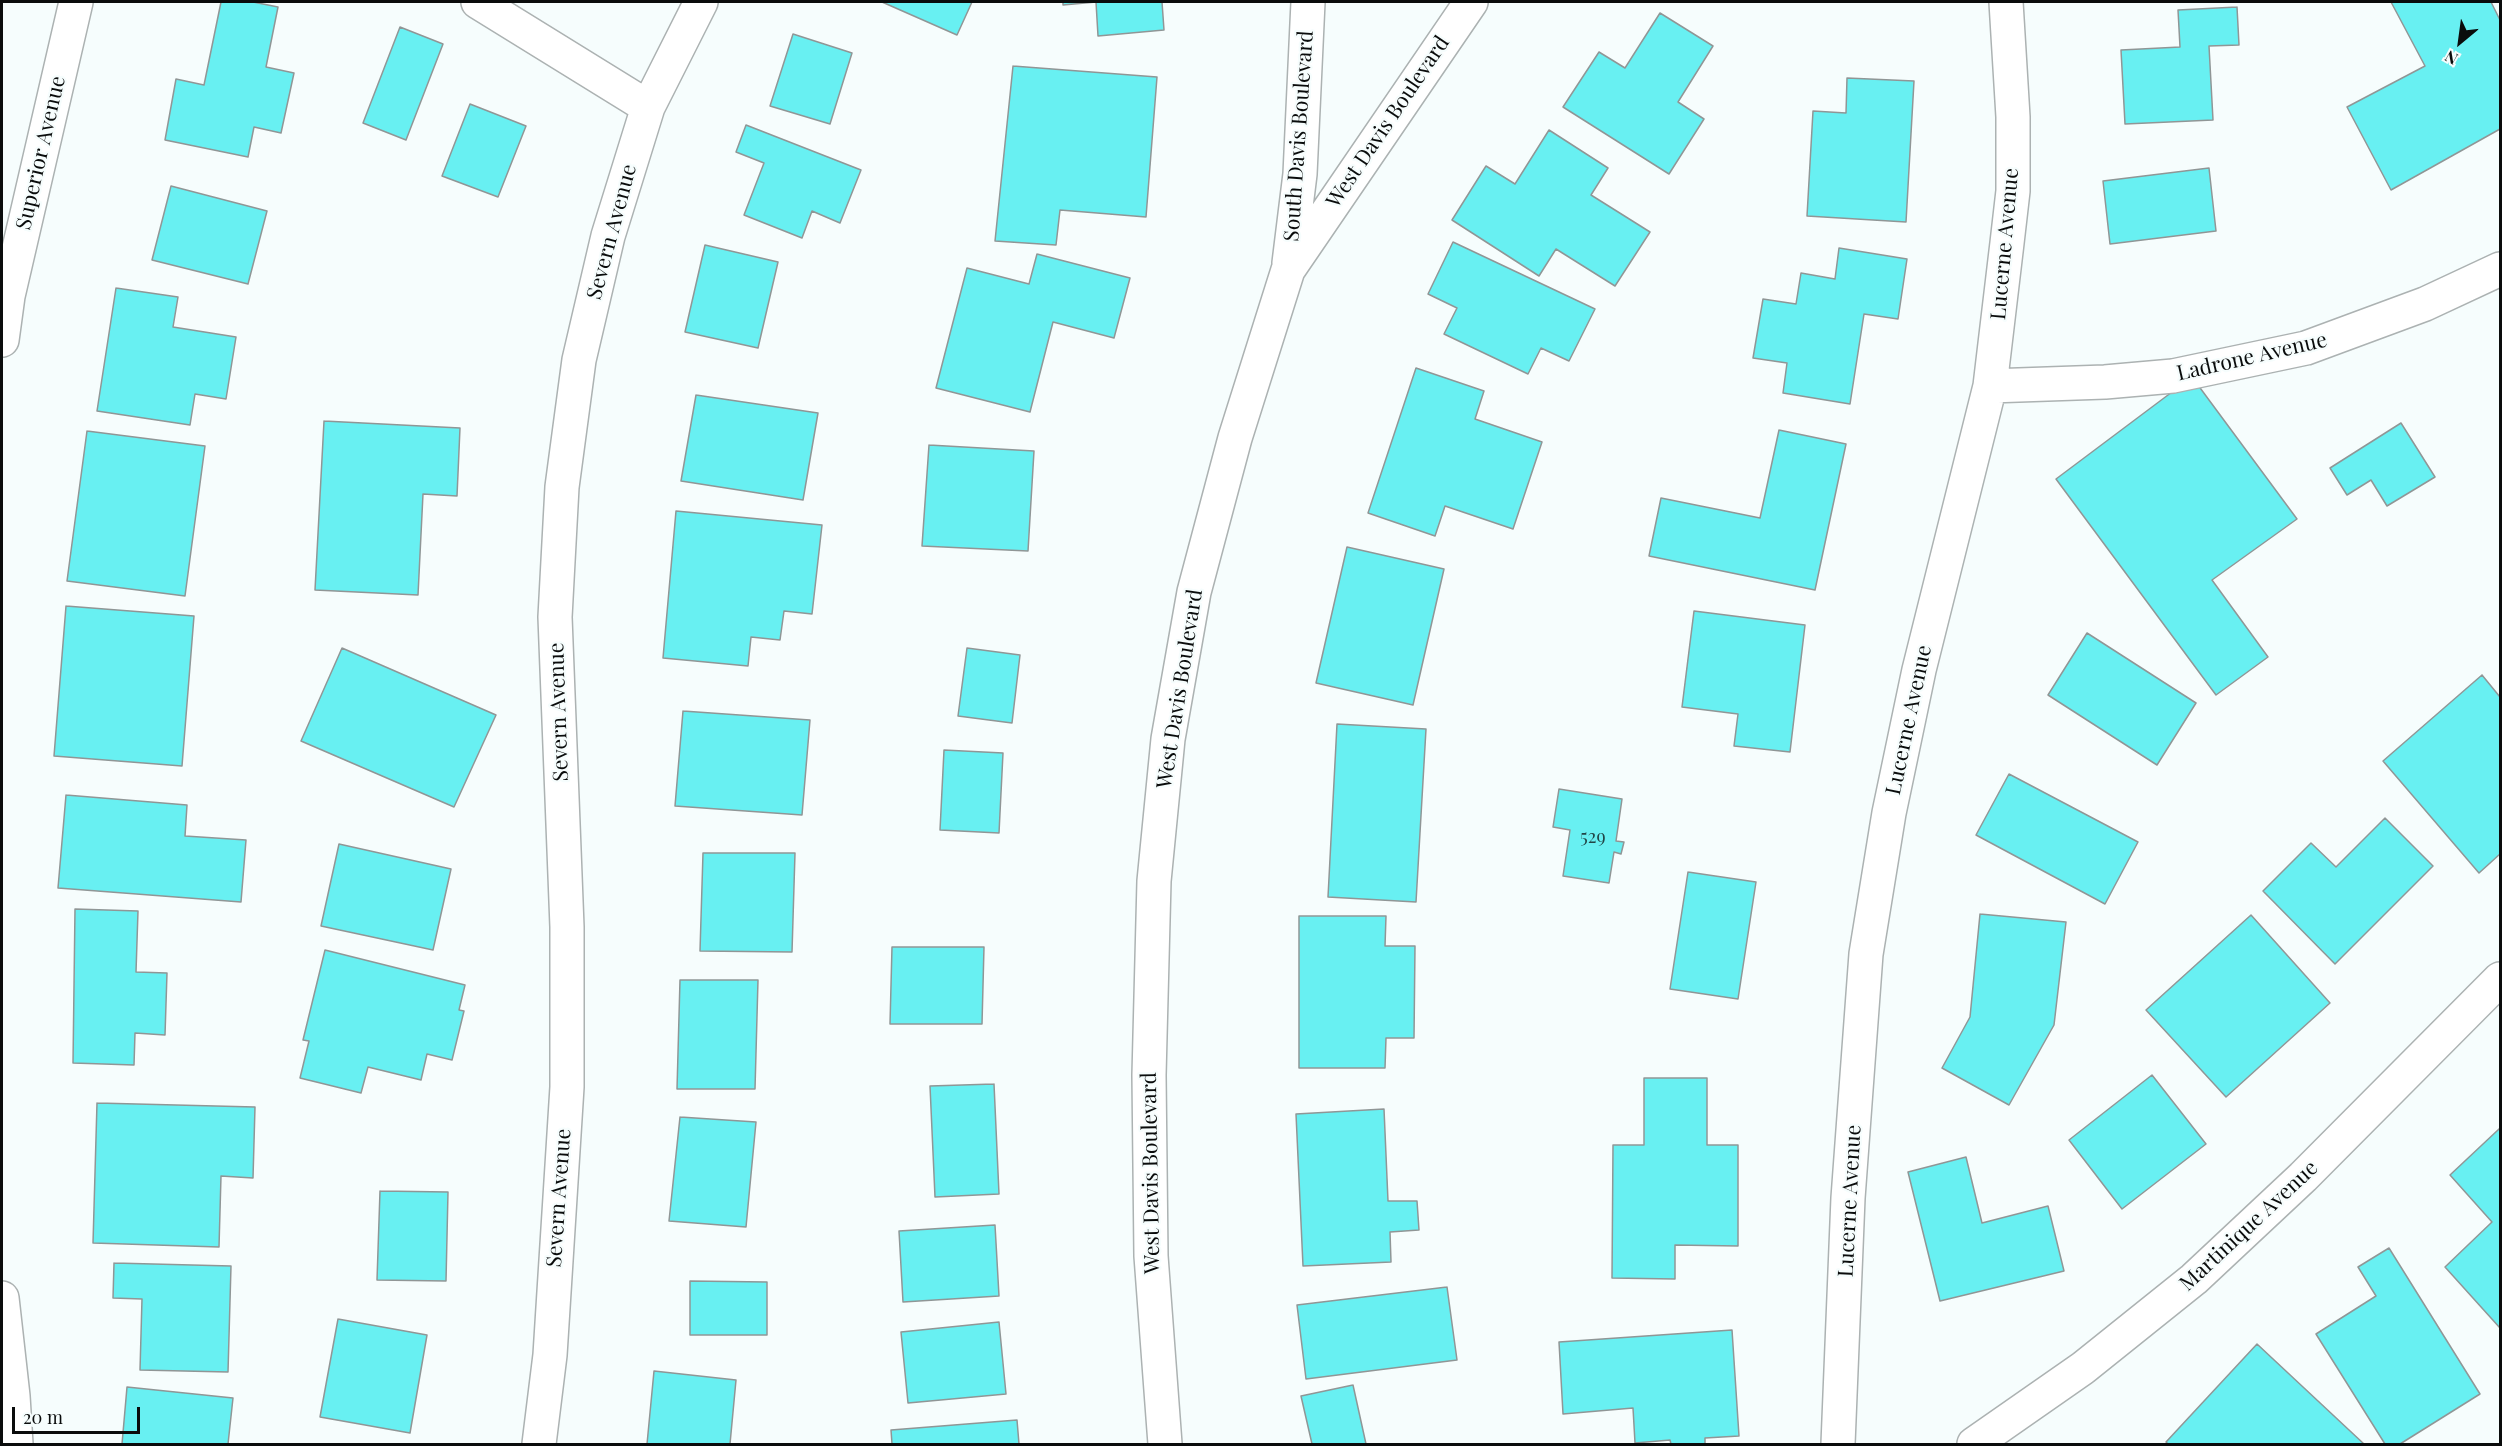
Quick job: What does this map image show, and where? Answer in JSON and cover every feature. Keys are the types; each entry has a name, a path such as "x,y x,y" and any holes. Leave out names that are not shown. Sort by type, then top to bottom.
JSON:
{"street":[{"name":"Superior Avenue","path":"2,340 10,284 76,2"},
{"path":"478,2 648,107"},
{"name":"Severn Avenue","path":"539,1444 550,1355 567,1087 567,927 555,616 562,487 579,360 608,236 648,107 701,2"},
{"name":"South Davis Boulevard","path":"1288,270 1300,174 1308,2"},
{"name":"West Davis Boulevard","path":"1165,1444 1151,1256 1149,1075 1154,880 1168,739 1194,592 1235,438 1288,270 1471,2"},
{"name":"Lucerne Avenue","path":"1838,1444 1848,1198 1866,954 1889,813 1919,670 1990,386 2013,191 2013,117 2006,2"},
{"name":"Ladrone Avenue","path":"1990,386 2105,382 2173,376 2296,351 2366,328 2500,269"},
{"name":"Martinique Avenue","path":"1974,1444 2083,1368 2194,1279 2303,1177 2500,979"},
{"path":"3,1316 13,1396 16,1444"}],"building":[{"path":"221,2 253,2 278,7 266,67 294,73 281,133 254,127 248,157 165,140 176,79 204,85"},
{"path":"882,2 972,2 957,35"},
{"path":"1063,2 1096,2 1063,5"},
{"path":"1096,2 1162,2 1164,30 1098,36"},
{"path":"2391,2 2491,2 2500,20 2500,129 2391,190 2347,107 2425,66"},
{"path":"2237,7 2239,45 2209,46 2213,120 2125,124 2121,50 2180,47 2178,10"},
{"path":"1660,13 1713,46 1678,102 1704,119 1669,174 1563,107 1599,52 1625,68"},
{"path":"400,27 443,44 406,140 363,123"},
{"path":"793,34 852,53 830,124 770,106"},
{"path":"1013,66 1157,77 1146,217 1060,210 1056,245 995,241"},
{"path":"1847,78 1914,81 1906,222 1807,216 1813,111 1846,113"},
{"path":"470,104 526,126 498,197 442,176"},
{"path":"746,125 861,170 840,223 812,211 802,238 744,215 764,163 736,152"},
{"path":"1549,130 1608,168 1591,195 1650,232 1615,286 1556,249 1539,276 1452,220 1486,166 1515,184"},
{"path":"2209,168 2216,231 2110,244 2103,181"},
{"path":"171,186 267,211 248,284 152,260"},
{"path":"1453,242 1595,309 1569,361 1541,348 1528,374 1444,334 1457,308 1428,294"},
{"path":"705,245 778,262 758,348 685,332"},
{"path":"1839,248 1907,259 1898,319 1864,314 1850,404 1783,393 1787,363 1753,358 1763,299 1796,304 1801,273 1835,279"},
{"path":"1037,254 1130,278 1114,338 1053,322 1030,412 936,388 967,268 1029,284"},
{"path":"116,288 178,297 173,327 236,337 226,399 195,394 190,425 97,411"},
{"path":"1416,368 1484,391 1475,419 1542,442 1513,529 1445,506 1435,536 1368,513"},
{"path":"2192,377 2297,519 2212,580 2268,657 2216,695 2056,479"},
{"path":"696,395 818,413 803,500 681,481"},
{"path":"324,421 460,428 457,496 423,494 418,595 315,590"},
{"path":"2401,423 2435,477 2387,506 2371,480 2347,495 2330,468"},
{"path":"1779,430 1846,444 1815,590 1649,556 1661,498 1760,518"},
{"path":"87,431 205,446 185,596 67,581"},
{"path":"929,445 1034,451 1028,551 922,546"},
{"path":"676,511 822,525 812,614 784,611 780,640 751,637 748,666 663,658"},
{"path":"1347,547 1444,569 1413,705 1316,683"},
{"path":"66,606 194,616 182,766 54,756"},
{"path":"1694,611 1805,625 1790,752 1734,746 1738,714 1682,707"},
{"path":"2087,633 2196,703 2157,765 2048,695"},
{"path":"342,648 496,715 454,807 301,741"},
{"path":"967,648 1020,655 1012,723 958,716"},
{"path":"2482,675 2500,697 2500,854 2479,873 2383,761"},
{"path":"683,711 810,720 802,815 675,806"},
{"path":"1337,724 1426,729 1416,902 1328,897"},
{"path":"944,750 1003,753 999,833 940,830"},
{"path":"2009,774 2138,842 2105,904 1976,835"},
{"path":"1559,789 1622,799 1616,841 1624,842 1621,854 1614,852 1609,883 1563,876 1570,830 1553,827"},
{"path":"66,795 187,805 185,836 246,840 241,902 58,888"},
{"path":"2385,818 2433,866 2335,964 2263,891 2311,843 2336,867"},
{"path":"339,844 451,869 433,950 321,926"},
{"path":"703,853 795,853 792,952 700,951"},
{"path":"1688,872 1756,882 1738,999 1670,989"},
{"path":"75,909 138,911 136,972 167,973 165,1035 135,1033 134,1065 73,1063"},
{"path":"1980,914 2066,922 2054,1025 2009,1105 1942,1068 1970,1017"},
{"path":"2251,915 2330,1003 2226,1097 2146,1010"},
{"path":"1299,916 1386,916 1385,946 1415,946 1414,1038 1386,1038 1385,1068 1299,1068"},
{"path":"892,947 984,947 982,1024 890,1024"},
{"path":"325,950 465,985 459,1010 464,1011 452,1060 427,1054 421,1080 368,1067 361,1093 300,1078 309,1041 303,1040"},
{"path":"680,980 758,980 755,1089 677,1089"},
{"path":"2152,1075 2206,1144 2122,1209 2069,1140"},
{"path":"1644,1078 1707,1078 1707,1145 1738,1145 1738,1246 1675,1245 1675,1279 1612,1278 1613,1145 1644,1145"},
{"path":"994,1084 999,1194 935,1197 930,1086"},
{"path":"97,1103 255,1107 253,1178 221,1176 219,1247 93,1243"},
{"path":"1384,1109 1388,1201 1417,1201 1419,1230 1390,1232 1391,1262 1303,1266 1296,1114"},
{"path":"680,1117 756,1122 746,1227 669,1221"},
{"path":"2499,1129 2500,1328 2445,1267 2492,1222 2450,1175"},
{"path":"1966,1157 1982,1223 2048,1206 2064,1271 1940,1301 1908,1172"},
{"path":"380,1191 448,1192 446,1281 377,1280"},
{"path":"995,1225 999,1296 903,1302 899,1231"},
{"path":"2389,1248 2480,1394 2400,1444 2385,1444 2316,1334 2376,1296 2358,1267"},
{"path":"114,1263 231,1266 228,1372 140,1370 142,1299 113,1298"},
{"path":"690,1281 767,1282 767,1335 690,1335"},
{"path":"1447,1287 1457,1360 1306,1379 1297,1305"},
{"path":"338,1319 427,1335 410,1433 320,1417"},
{"path":"999,1322 1006,1394 908,1403 901,1332"},
{"path":"1732,1330 1739,1436 1705,1438 1705,1444 1671,1444 1670,1440 1635,1443 1633,1408 1563,1414 1559,1342"},
{"path":"2257,1344 2364,1444 2168,1444 2166,1442"},
{"path":"654,1371 736,1380 730,1444 647,1444"},
{"path":"1353,1385 1366,1444 1312,1444 1301,1396"},
{"path":"127,1387 233,1398 228,1444 122,1444"},
{"path":"1017,1420 1019,1444 892,1444 891,1430"}]}
